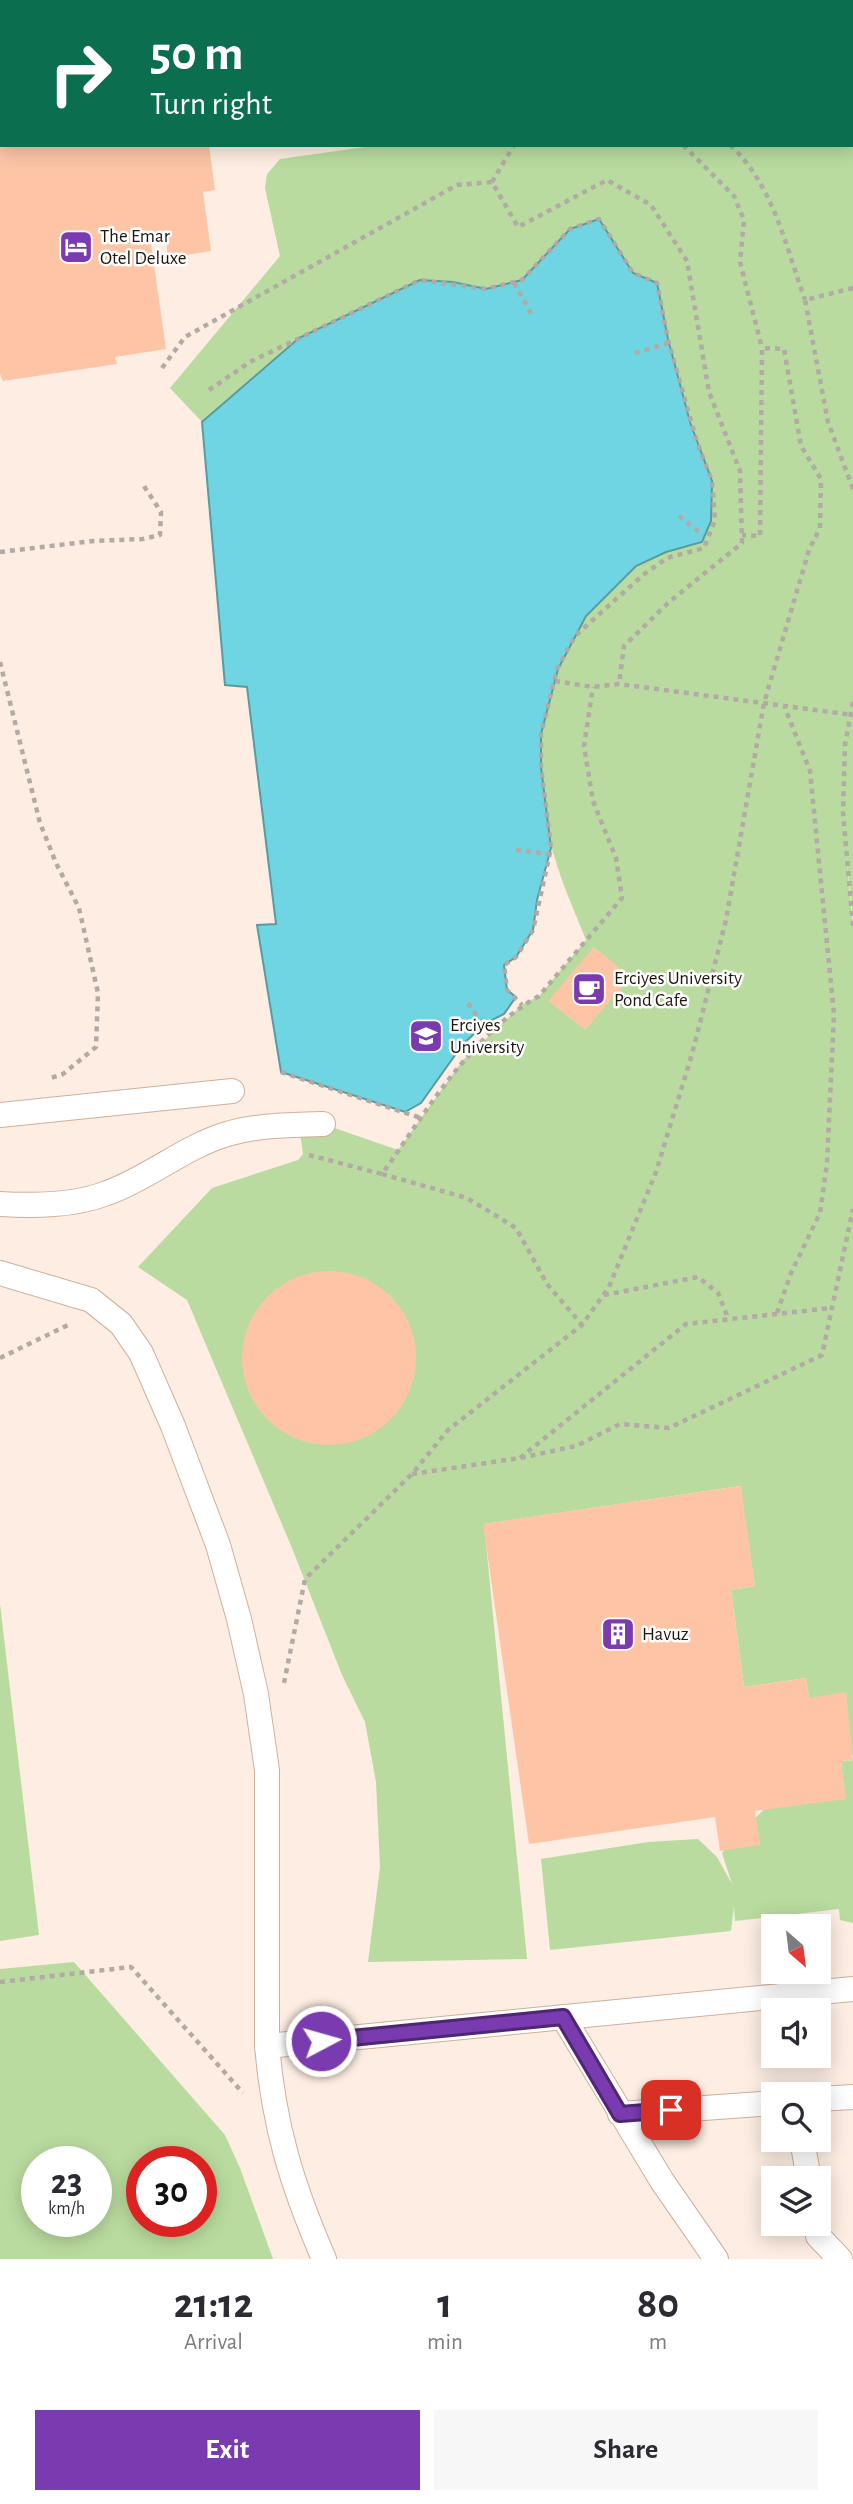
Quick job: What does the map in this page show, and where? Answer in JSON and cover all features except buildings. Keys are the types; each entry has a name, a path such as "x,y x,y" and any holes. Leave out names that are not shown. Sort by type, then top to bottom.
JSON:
{"street":[{"path":"0,1115 232,1091"},
{"path":"0,1204 60,1203 95,1196 107,1193 198,1145 227,1135 258,1127 323,1124"},
{"path":"0,1273 91,1300 107,1310 126,1331 141,1353 173,1426 218,1545 256,1694 267,1770 267,2046 278,2132 291,2178 324,2259"},
{"path":"267,2046 853,1989"},
{"path":"563,2017 662,2181 716,2259"},
{"path":"831,2098 853,2097"},
{"path":"620,2114 761,2104"},
{"path":"818,2236 840,2259"}],"path":[{"path":"492,182 513,147"},
{"path":"685,147 734,196 744,220 740,262 762,348 760,536 742,535"},
{"path":"732,147 747,164 770,200 805,300 828,422 853,489"},
{"path":"492,182 518,227 607,180 651,205 687,261 709,392 740,471 742,543 668,603 624,646 619,684"},
{"path":"162,368 185,337 408,211 457,185 492,182"},
{"path":"209,390 250,362 420,280 486,289 522,280 570,229 599,219 634,273 657,283 669,343 697,442 712,481 715,520 704,548 667,558 643,575 575,636 555,681 541,734 541,767 551,836 549,853 533,930 516,957 504,965 507,990 522,1006"},
{"path":"514,283 532,315"},
{"path":"805,300 853,288"},
{"path":"635,353 669,343"},
{"path":"284,1688 305,1579 412,1474 448,1430 582,1325 603,1296 656,1172 702,1017 726,920 764,703 809,550 820,528 821,479 802,446 784,349 762,348"},
{"path":"0,552 93,541 143,539 160,535 161,512 142,483"},
{"path":"679,516 703,534"},
{"path":"0,662 40,823 79,908 98,993 96,1047 62,1074 37,1082"},
{"path":"555,681 593,687 619,684 852,715"},
{"path":"382,1174 463,1060 522,1006 539,996 622,898 616,858 593,801 584,746 593,687"},
{"path":"853,702 845,744 843,812 853,926"},
{"path":"777,1313 791,1273 820,1213 827,1163 834,1014 810,771 785,708"},
{"path":"516,849 549,853"},
{"path":"468,1003 484,1027"},
{"path":"281,1072 421,1118"},
{"path":"303,1154 467,1198 516,1228 547,1284 582,1325"},
{"path":"412,1474 520,1458 576,1446 620,1424 669,1428 822,1355 853,1209"},
{"path":"603,1296 698,1277 718,1293 729,1319"},
{"path":"520,1458 686,1324 831,1308"},
{"path":"0,1358 79,1320 107,1310"},
{"path":"0,1982 131,1967 278,2132"}],"shaded area":[{"name":"Erciyes University","path":"0,147 853,147 853,2259 0,2259"}],"green space":[{"path":"365,147 853,147 853,915 846,852 853,926 853,1756 809,1698 806,1678 744,1687 731,1590 755,1586 740,1486 484,1524 527,1959 368,1962 380,1867 376,1782 365,1722 342,1675 292,1548 187,1300 138,1267 212,1188 298,1160 303,1154 299,1125 323,1124 398,1150 463,1060 522,1005 539,996 586,940 561,877 548,829 541,760 541,733 545,709 572,639 600,598 618,580 645,561 702,541 710,474 688,413 664,319 599,219 570,229 522,280 299,338 202,422 170,388 280,256 265,188 267,174 280,159"},
{"path":"0,1604 39,1935 0,1941"},
{"path":"853,1760 853,1923 840,1920 839,1909 796,1914 761,1914 761,1918 735,1921 734,1906 731,1931 550,1950 541,1859 648,1842 698,1839 717,1857 732,1884 722,1853 767,1806 845,1799 841,1761"},
{"path":"74,1962 225,2135 273,2259 0,2259 0,1969"}],"water":[{"path":"599,219 633,273 657,283 668,339 690,422 712,481 711,521 702,542 666,552 636,566 586,616 558,669 541,734 541,767 551,848 537,900 533,930 516,957 504,965 507,990 516,997 504,1014 486,1023 463,1044 421,1103 405,1112 281,1072 257,925 276,924 247,687 225,685 202,422 299,338 420,280 453,282 486,289 522,280 570,229"}],"place":[{"name":"The Emar Otel Deluxe","path":"76,247"},
{"name":"Erciyes University Pond Cafe","path":"589,989"},
{"name":"Erciyes University","path":"426,1036"},
{"name":"Havuz","path":"618,1634"}],"route":[{"path":"321,2041 563,2017 620,2114 671,2110"}]}
